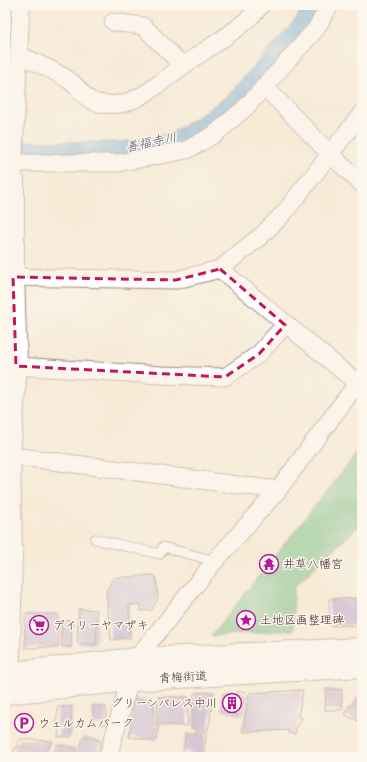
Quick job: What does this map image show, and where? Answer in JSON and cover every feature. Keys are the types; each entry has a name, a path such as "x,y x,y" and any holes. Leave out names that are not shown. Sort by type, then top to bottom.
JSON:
{"main road":[{"path":"5,674 8,658 7,455 16,366 9,277 9,231 14,168"},
{"name":"青梅街道","path":"5,674 136,659 362,649"},
{"name":"青梅街道","path":"5,693 130,680 362,666"}],"street":[{"path":"21,5 14,57 14,168 118,163 187,150 214,134 246,107 316,29 330,5"},
{"path":"14,57 70,80 78,87 83,95 96,103 127,103 147,92 248,19 261,5"},
{"path":"112,22 143,26 176,59 180,68"},
{"path":"264,86 330,154 362,184"},
{"path":"9,277 176,280 220,269 262,235 284,213 362,113"},
{"path":"136,659 215,561 278,490 360,380 286,325 220,269"},
{"path":"16,366 153,375 225,377 259,354 286,325"},
{"path":"7,455 278,490"},
{"path":"108,757 130,680"}],"lane":[{"path":"95,539 160,554 163,547 215,561"}],"highlighted area":[{"path":"220,269 285,325 259,354 225,377 16,366 13,277 176,280"}],"green space":[{"path":"362,447 362,523 294,587 293,630 211,636"}],"water":[{"name":"善福寺川","path":"303,5 322,5 311,26 237,110 181,148 121,161 5,156 5,141 117,142 146,139 171,133 199,116 228,95 297,18"}],"building":[{"path":"153,575 156,577 158,598 152,610 141,611 141,604 129,605 130,638 111,640 106,592 113,578"},
{"path":"362,598 362,625 330,626 329,599"},
{"path":"79,609 97,610 96,645 77,643"},
{"path":"25,614 58,614 58,647 25,648"},
{"path":"72,620 71,647 61,646 62,621"},
{"path":"326,689 342,690 342,710 325,710"},
{"path":"303,690 298,716 302,718 300,722 298,721 295,734 288,733 289,730 242,732 249,693"},
{"name":"グリーンパレス中川","path":"238,691 245,692 241,716 220,711 223,693 237,695"},
{"path":"360,691 362,692 362,723 345,715 349,706 351,707"},
{"path":"214,692 208,731 192,729 194,693"},
{"path":"158,697 188,697 187,726 156,724"},
{"path":"134,699 154,700 153,725 159,727 156,741 129,737"},
{"path":"92,706 106,707 106,724 94,725"},
{"path":"58,707 72,707 71,737 58,737 59,725 56,725"},
{"path":"196,732 207,733 203,757 183,751 186,733 196,735"},
{"path":"83,736 101,741 96,757 79,753"},
{"path":"20,739 52,741 43,757 40,757 35,752 17,745"},
{"path":"57,744 77,749 75,757 53,757"},
{"path":"16,747 34,755 33,757 12,756"}],"place":[{"name":"井草八幡宮","path":"269,564"},
{"name":"土地区画整理碑","path":"246,620"},
{"name":"デイリーヤマザキ","path":"39,625"},
{"name":"グリーンパレス中川","path":"232,703"},
{"name":"ウェルカムパーク","path":"24,723"}]}
